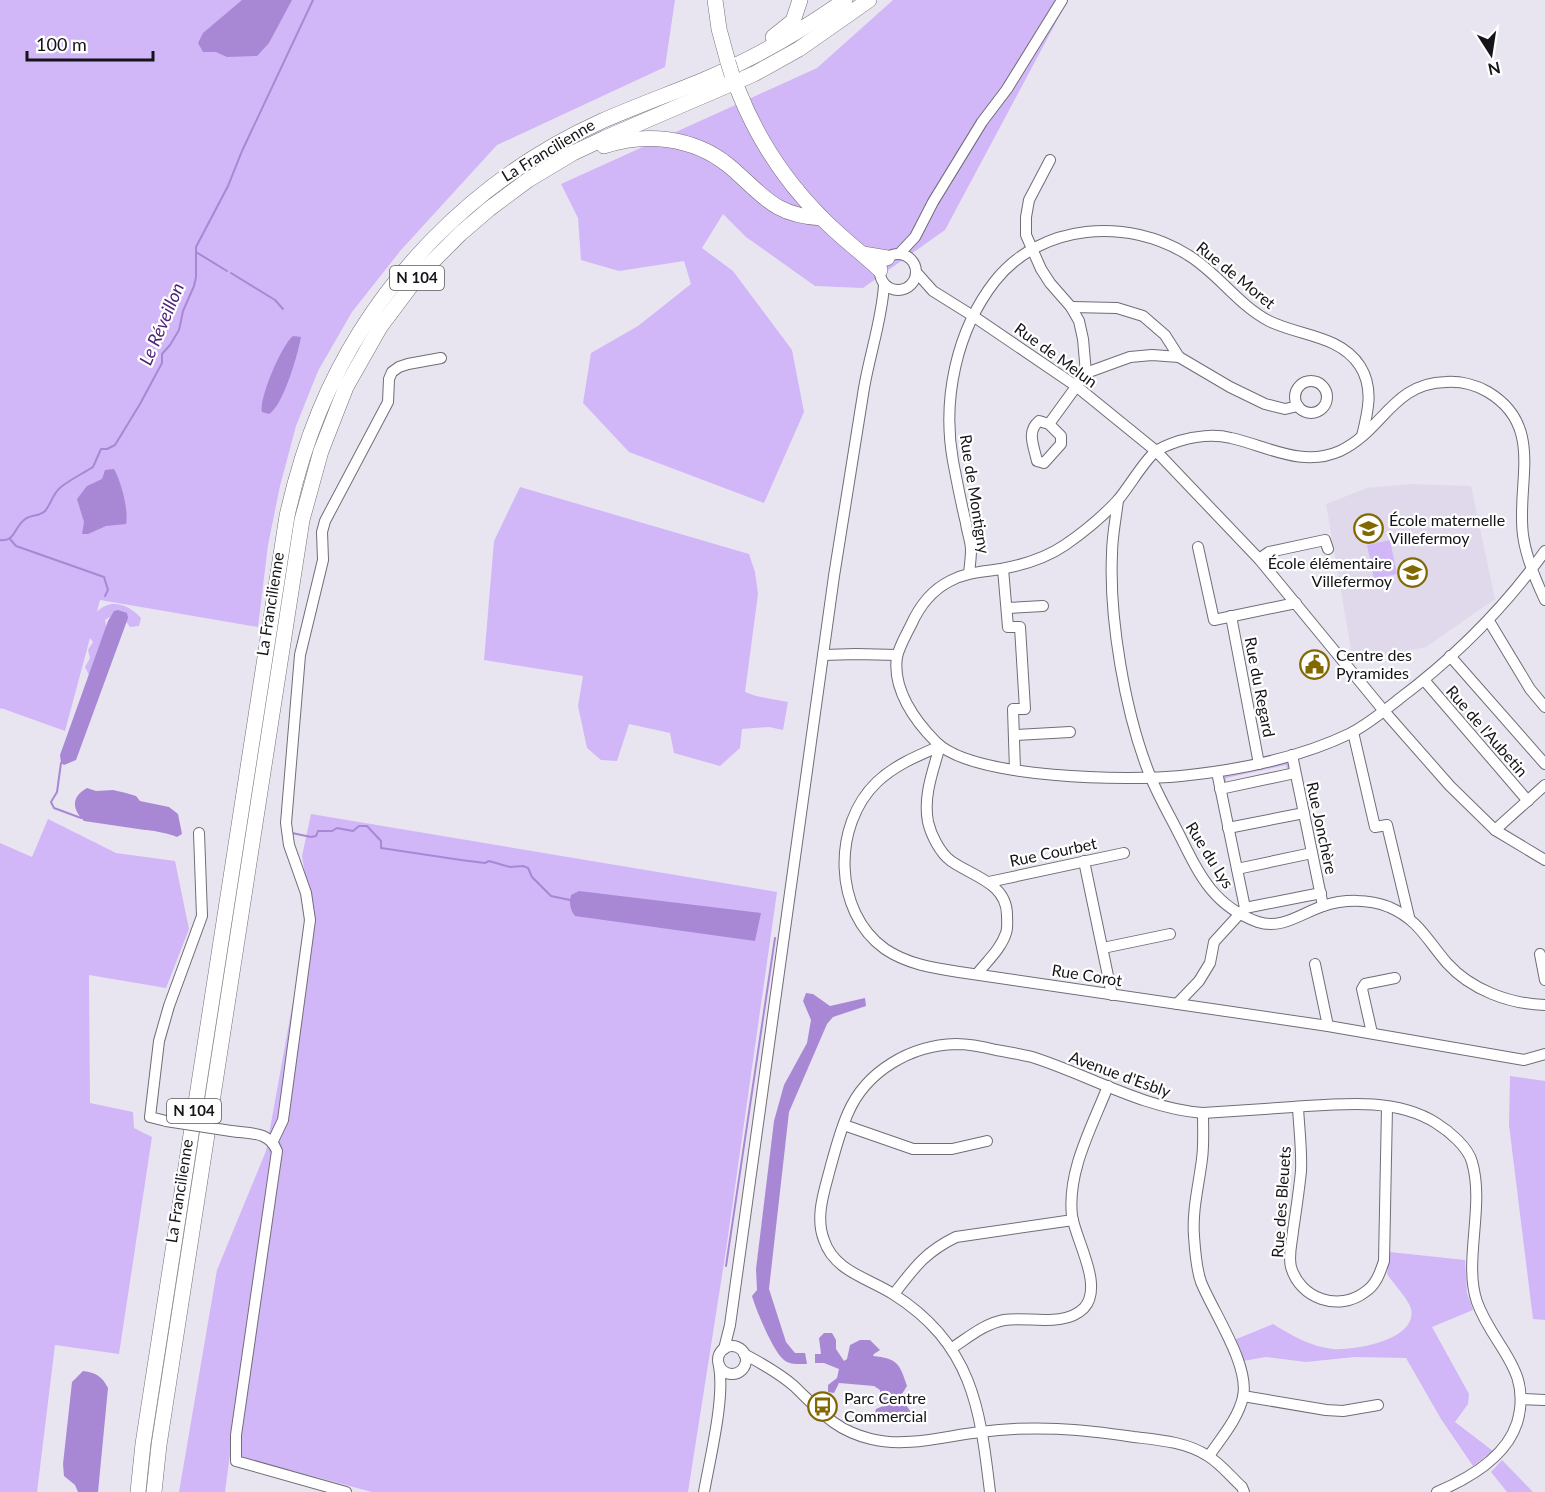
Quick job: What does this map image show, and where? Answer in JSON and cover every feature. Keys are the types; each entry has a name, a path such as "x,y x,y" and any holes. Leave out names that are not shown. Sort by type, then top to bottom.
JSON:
{"highway":[{"path":"716,0 717,18 734,81 746,110 774,161 822,218 863,254 887,267"},
{"path":"727,69 743,55 787,27 797,13 800,0"},
{"name":"La Francilienne","path":"138,1492 142,1444 287,516 306,445 319,412 349,350 389,288 445,226 486,191 526,162 577,133 727,69 791,37 844,0"},
{"name":"La Francilienne","path":"154,1492 159,1445 269,719 302,519 321,451 346,387 380,327 438,254 482,215 528,180 573,153 604,138 754,74 807,44 869,0"},
{"path":"554,165 563,164 590,151 623,141 652,138 682,142 713,154 768,202 781,210 793,215 822,218"}],"street":[{"path":"704,1492 719,1402 721,1375 718,1357 724,1349 730,1325 800,813 864,387 882,307 887,267 915,237 933,202 982,122 1007,89 1062,0"},
{"path":"1050,160 1029,200 1026,235 1041,269 1071,307 1079,321 1086,373"},
{"name":"Rue de Moret","path":"974,316 997,279 1015,261 1033,249 1062,236 1107,231 1137,234 1163,242 1202,265 1249,308 1267,320 1287,330 1332,342 1346,350 1360,366 1366,381 1368,412 1362,436"},
{"path":"882,307 897,291 909,287 914,280 916,272 912,261 915,237"},
{"path":"887,267 912,261"},
{"path":"887,267 897,291"},
{"name":"Rue de Melun","path":"916,272 933,291 974,316 1076,386 1156,451 1259,559 1384,711 1450,786 1495,830 1545,860"},
{"name":"Rue de Melun","path":"909,287 933,291"},
{"path":"1071,307 1117,308 1143,316 1165,335 1179,357"},
{"name":"Rue de Montigny","path":"969,573 971,550 952,459 949,426 951,391 957,361 974,316"},
{"path":"1049,424 1086,373 1130,357 1152,355 1179,357 1230,387 1265,404 1285,409 1298,406"},
{"path":"273,1141 283,1120 310,920 306,893 289,845 286,823 300,655 308,630 323,560 322,532 325,521 388,402 389,380 392,372 408,364 441,357"},
{"path":"1545,551 1532,571 1489,621 1424,680 1353,732 1292,755 1217,772 1152,779 1072,777 1015,770 969,759 940,746 910,710 897,671 897,655 914,617 926,600 947,582 969,573 1003,569 1034,561 1061,548 1118,500 1156,451 1180,441 1226,436 1301,458 1320,456 1340,451 1362,436 1395,401 1406,393 1439,382 1458,382 1478,387 1489,392 1507,406 1514,415 1524,440 1526,458 1522,532 1532,571 1545,600"},
{"name":"Rue du Lys","path":"1118,500 1112,554 1113,609 1136,734 1152,779 1194,864 1214,894 1226,906 1242,911 1261,924 1278,924 1323,906 1346,901 1371,901 1389,907 1409,918 1428,937 1448,964 1467,980 1485,991 1506,999 1545,1005"},
{"path":"1259,559 1269,552 1325,540 1328,549"},
{"name":"Rue du Regard","path":"1198,547 1214,620 1296,603"},
{"path":"1003,569 1008,627 1020,627 1024,709 1013,710 1015,770"},
{"path":"1006,608 1043,606"},
{"name":"Rue du Regard","path":"1231,616 1259,764"},
{"path":"1489,621 1530,689 1545,707"},
{"path":"824,655 897,655"},
{"path":"1450,656 1545,764"},
{"name":"Rue de l'Aubetin","path":"1424,680 1528,801"},
{"path":"1014,735 1070,732"},
{"path":"1353,732 1375,827 1387,825 1409,918"},
{"path":"940,746 926,800 928,824 937,845 950,860 989,882 1001,894 1007,909 1007,932 996,951 977,974"},
{"name":"Rue Corot","path":"940,746 897,766 876,783 862,799 851,818 846,835 844,858 848,890 858,916 868,932 884,948 905,960 933,968 1328,1026 1524,1060 1545,1054"},
{"name":"Rue Jonchère","path":"1292,755 1323,906"},
{"path":"1217,772 1237,869 1242,911"},
{"path":"1220,789 1295,773"},
{"path":"1495,830 1545,785"},
{"path":"1228,828 1304,813"},
{"path":"199,833 202,916 169,1006 159,1041 150,1117 263,1136 273,1141 277,1151 236,1435 236,1461 346,1492"},
{"name":"Rue Courbet","path":"989,882 1124,853"},
{"path":"1237,869 1312,853"},
{"path":"1084,861 1112,995"},
{"path":"1177,1004 1199,981 1210,963 1214,942 1242,911 1320,893"},
{"path":"1103,948 1170,934"},
{"path":"1540,954 1545,980"},
{"path":"1315,964 1328,1026"},
{"path":"1372,1033 1362,989 1365,984 1395,978"},
{"name":"Avenue d'Esbly","path":"990,1492 983,1431 968,1377 952,1348 936,1329 894,1294 837,1262 824,1240 820,1214 822,1197 848,1112 861,1090 886,1065 919,1050 957,1044 1031,1057 1152,1104 1181,1111 1203,1113 1332,1103 1362,1104 1414,1113 1435,1123 1457,1140 1472,1160 1477,1189 1473,1281 1477,1302 1515,1369 1521,1399 1516,1423 1508,1442 1474,1472 1437,1492"},
{"path":"952,1348 986,1326 1006,1320 1061,1318 1074,1314 1084,1307 1090,1295 1091,1280 1073,1220 1070,1196 1075,1172 1108,1086"},
{"name":"Rue des Bleuets","path":"1298,1107 1300,1171 1290,1251 1291,1266 1297,1281 1308,1293 1320,1299 1337,1302 1353,1300 1367,1292 1377,1279 1384,1262 1387,1107"},
{"path":"1203,1113 1202,1156 1195,1202 1195,1246 1200,1278 1212,1308 1235,1353 1241,1372 1243,1396 1233,1421 1209,1456"},
{"path":"844,1125 913,1149 952,1149 987,1141"},
{"path":"894,1294 920,1260 939,1245 956,1237 1073,1220"},
{"path":"719,1402 724,1388 745,1362 730,1325"},
{"path":"724,1349 731,1347 741,1351 793,1386 830,1421 870,1439 906,1442 983,1431 1044,1427 1175,1442 1209,1456 1241,1490"},
{"path":"719,1366 725,1372 770,1370"},
{"path":"1243,1396 1326,1410 1343,1411 1378,1405"},
{"path":"1521,1399 1545,1400"}],"shaded area":[{"path":"0,0 675,0 665,67 497,145 401,250 352,312 318,371 296,426 280,486 268,545 258,627 100,600 97,612 108,605 126,606 141,618 139,626 130,627 125,615 116,613 105,620 109,637 89,675 85,667 90,658 88,650 93,642 90,638 65,731 1,708 0,710"},
{"path":"242,0 292,0 269,43 257,56 227,57 216,52 203,52 198,43 203,33"},
{"path":"893,0 1068,0 945,230 863,288 815,286 746,237 723,214 702,248 733,271 792,350 804,412 764,503 629,452 583,403 591,353 638,326 691,284 684,261 619,271 581,260 578,218 561,184 817,68"},
{"path":"293,336 301,337 284,391 269,414 262,412 264,396 272,372"},
{"path":"114,469 124,496 126,524 106,526 88,534 82,534 84,522 77,499 87,486 102,479 105,470"},
{"name":"École élémentaire Villefermoy","path":"1409,484 1471,486 1495,599 1426,647 1353,661 1326,504 1367,488"},
{"path":"520,487 749,554 755,572 758,594 745,692 788,702 783,730 769,727 742,729 740,748 720,766 674,753 670,733 629,724 617,761 601,760 587,748 578,706 583,676 484,660 494,541"},
{"path":"1390,540 1397,574 1374,579 1367,545"},
{"path":"114,611 127,613 128,618 76,760 64,765 61,763 60,755 108,621"},
{"path":"1286,762 1291,768 1288,772 1286,765 1226,778 1226,786 1222,776"},
{"path":"87,788 96,791 113,790 126,793 136,796 140,801 169,807 178,814 182,834 177,837 157,831 84,821 75,808 75,803 78,795"},
{"path":"311,814 777,892 726,1250 688,1492 372,1492 230,1454 225,1492 179,1492 217,1270 266,1151 310,907 302,856"},
{"path":"48,819 116,853 175,861 189,929 166,988 89,975 90,1103 133,1112 134,1128 152,1137 119,1354 55,1345 37,1492 0,1492 0,843 32,857"},
{"path":"579,891 761,913 755,941 575,916 571,909 570,898"},
{"path":"806,993 813,994 830,1006 865,998 866,1006 833,1017 827,1024 789,1112 769,1289 786,1342 795,1353 805,1353 807,1364 798,1364 786,1362 775,1348 765,1330 752,1296 757,1290 756,1269 774,1121 784,1085 807,1043 811,1020 803,1001"},
{"path":"1510,1076 1545,1081 1545,1320 1533,1319 1509,1125"},
{"path":"1390,1252 1465,1260 1467,1293 1473,1310 1432,1327 1469,1394 1468,1404 1455,1422 1493,1451 1473,1466 1441,1419 1406,1358 1355,1357 1306,1362 1266,1357 1243,1361 1234,1340 1273,1324 1309,1343 1333,1349 1355,1348 1395,1336 1405,1329 1411,1320 1411,1309 1387,1274"},
{"path":"824,1333 832,1333 836,1340 836,1349 844,1361 847,1359 850,1345 860,1340 870,1340 880,1350 873,1356 887,1358 899,1367 907,1386 900,1397 911,1412 905,1422 891,1421 875,1413 876,1409 883,1406 884,1400 880,1395 880,1390 874,1386 839,1383 834,1393 828,1392 828,1385 837,1378 839,1369 824,1363 815,1363 815,1354 821,1354 819,1338"},
{"path":"83,1371 98,1376 108,1388 98,1492 78,1492 75,1485 64,1476 63,1464 72,1382"},
{"path":"1502,1460 1533,1492 1507,1492 1491,1472"}],"waterway":[{"name":"Le Réveillon","path":"0,540 12,537 26,518 45,511 58,490 93,467 101,449 115,445 140,404 162,363 162,354 179,330 183,311 196,277 196,247 228,186 242,151 313,0"},
{"path":"196,252 227,271"},
{"path":"231,273 275,300 283,309"},
{"path":"10,539 16,546 104,577 108,590 105,596"},
{"path":"61,763 57,792 51,802 54,808 81,818"},
{"path":"292,833 311,837 316,836 318,831 332,831 337,828 353,831 359,826 367,826 381,841 381,848 485,863 489,861 510,867 523,866 528,868 532,877 551,896 570,900"},
{"path":"726,1266 775,938"}],"place":[{"name":"École maternelle Villefermoy","path":"1368,529"},
{"name":"École élémentaire Villefermoy","path":"1413,572"},
{"name":"Centre des Pyramides","path":"1315,664"},
{"name":"Parc Centre Commercial","path":"823,1407"}]}
